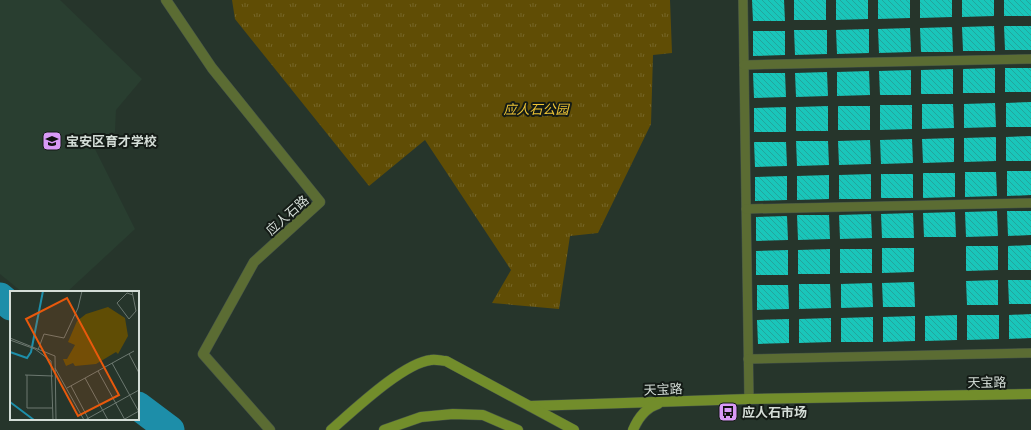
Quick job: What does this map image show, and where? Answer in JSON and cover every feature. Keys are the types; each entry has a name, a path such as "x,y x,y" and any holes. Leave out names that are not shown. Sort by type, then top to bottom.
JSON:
{"street":[{"name":"应人石路","path":"166,0 212,68 320,202 254,262 202,354 270,430"},
{"name":"天宝路","path":"331,430 393,378 414,365 432,360 446,361 530,406 749,399 1031,394"},
{"path":"633,430 638,419 645,411 655,405 666,402"},
{"path":"530,406 574,430"},
{"path":"384,430 421,417 453,414 483,415 518,430"}],"lane":[{"path":"742,0 749,399"},
{"path":"744,65 1031,59"},
{"path":"746,209 1031,203"},
{"path":"748,359 1031,353"}],"shaded area":[{"name":"宝安区育才学校","path":"0,0 60,0 142,79 116,110 115,132 95,149 135,229 68,291 21,291 0,274"}],"green space":[{"name":"应人石公园","path":"232,0 670,0 672,53 653,55 651,124 598,233 570,236 559,309 492,303 511,270 425,140 369,186 235,19"}],"building":[{"path":"752,0 784,0 785,21 753,21"},
{"path":"794,0 826,0 826,20 794,20"},
{"path":"836,0 868,0 868,19 836,20"},
{"path":"878,0 910,0 910,18 878,19"},
{"path":"920,0 952,0 952,17 920,18"},
{"path":"962,0 994,0 994,16 962,17"},
{"path":"1004,0 1031,0 1031,16 1004,16"},
{"path":"994,26 995,51 963,51 962,27"},
{"path":"1004,26 1031,26 1031,50 1005,50"},
{"path":"952,27 953,52 921,52 920,28"},
{"path":"910,28 911,52 879,53 878,29"},
{"path":"869,29 869,53 837,54 836,30"},
{"path":"794,30 827,30 827,54 795,55"},
{"path":"753,31 785,31 785,55 753,56"},
{"path":"995,68 995,93 963,93 963,69"},
{"path":"1005,68 1031,68 1031,92 1005,92"},
{"path":"953,69 953,94 921,94 921,70"},
{"path":"911,70 911,95 880,95 879,71"},
{"path":"869,71 870,95 837,96 837,72"},
{"path":"827,72 828,96 796,97 795,73"},
{"path":"753,73 785,73 786,97 754,98"},
{"path":"1031,102 1031,127 1006,127 1006,103"},
{"path":"995,103 996,127 964,128 964,104"},
{"path":"922,104 953,104 954,128 922,129"},
{"path":"880,105 912,105 912,129 880,130"},
{"path":"828,106 828,131 796,131 796,107"},
{"path":"838,106 870,106 870,130 838,130"},
{"path":"786,107 786,132 754,132 754,108"},
{"path":"1031,136 1031,161 1006,161 1006,137"},
{"path":"996,137 996,161 964,162 964,138"},
{"path":"954,138 954,162 923,163 922,139"},
{"path":"912,139 913,163 881,164 880,140"},
{"path":"870,140 871,164 839,165 838,141"},
{"path":"796,141 828,141 829,165 797,166"},
{"path":"754,142 786,142 787,166 755,167"},
{"path":"1007,171 1031,171 1031,195 1007,196"},
{"path":"965,172 996,172 997,196 965,197"},
{"path":"923,173 955,173 955,197 923,198"},
{"path":"871,174 871,199 839,199 839,175"},
{"path":"881,174 913,174 913,198 881,198"},
{"path":"829,175 829,199 797,200 797,176"},
{"path":"787,176 787,200 755,201 755,177"},
{"path":"997,211 998,236 966,237 965,212"},
{"path":"1007,211 1031,211 1031,235 1008,236"},
{"path":"955,212 956,237 924,237 923,213"},
{"path":"913,213 914,238 882,238 881,214"},
{"path":"871,214 872,238 840,239 839,215"},
{"path":"797,215 829,215 830,239 798,240"},
{"path":"787,216 788,240 756,241 756,217"},
{"path":"1031,245 1031,270 1008,270 1008,246"},
{"path":"966,246 998,246 998,270 966,271"},
{"path":"882,248 914,248 914,272 882,273"},
{"path":"830,249 830,274 798,274 798,250"},
{"path":"840,249 872,249 872,273 840,273"},
{"path":"788,250 788,275 756,275 756,251"},
{"path":"998,280 998,305 967,305 966,281"},
{"path":"1008,280 1031,280 1031,304 1009,304"},
{"path":"914,282 915,307 883,307 882,283"},
{"path":"872,283 873,307 841,308 841,284"},
{"path":"799,284 830,284 831,308 799,309"},
{"path":"757,285 788,285 789,309 757,310"},
{"path":"1031,314 1031,338 1009,339 1009,315"},
{"path":"957,315 957,340 925,341 925,316"},
{"path":"967,315 999,315 999,339 967,340"},
{"path":"915,316 915,341 883,342 883,317"},
{"path":"873,317 873,342 841,342 841,318"},
{"path":"831,318 831,342 799,343 799,319"},
{"path":"789,319 789,343 758,344 757,320"}],"waterway":[{"path":"0,297 10,305"},
{"path":"139,407 170,430"}],"place":[{"name":"宝安区育才学校","path":"52,141"},
{"name":"应人石市场","path":"728,412"}]}
